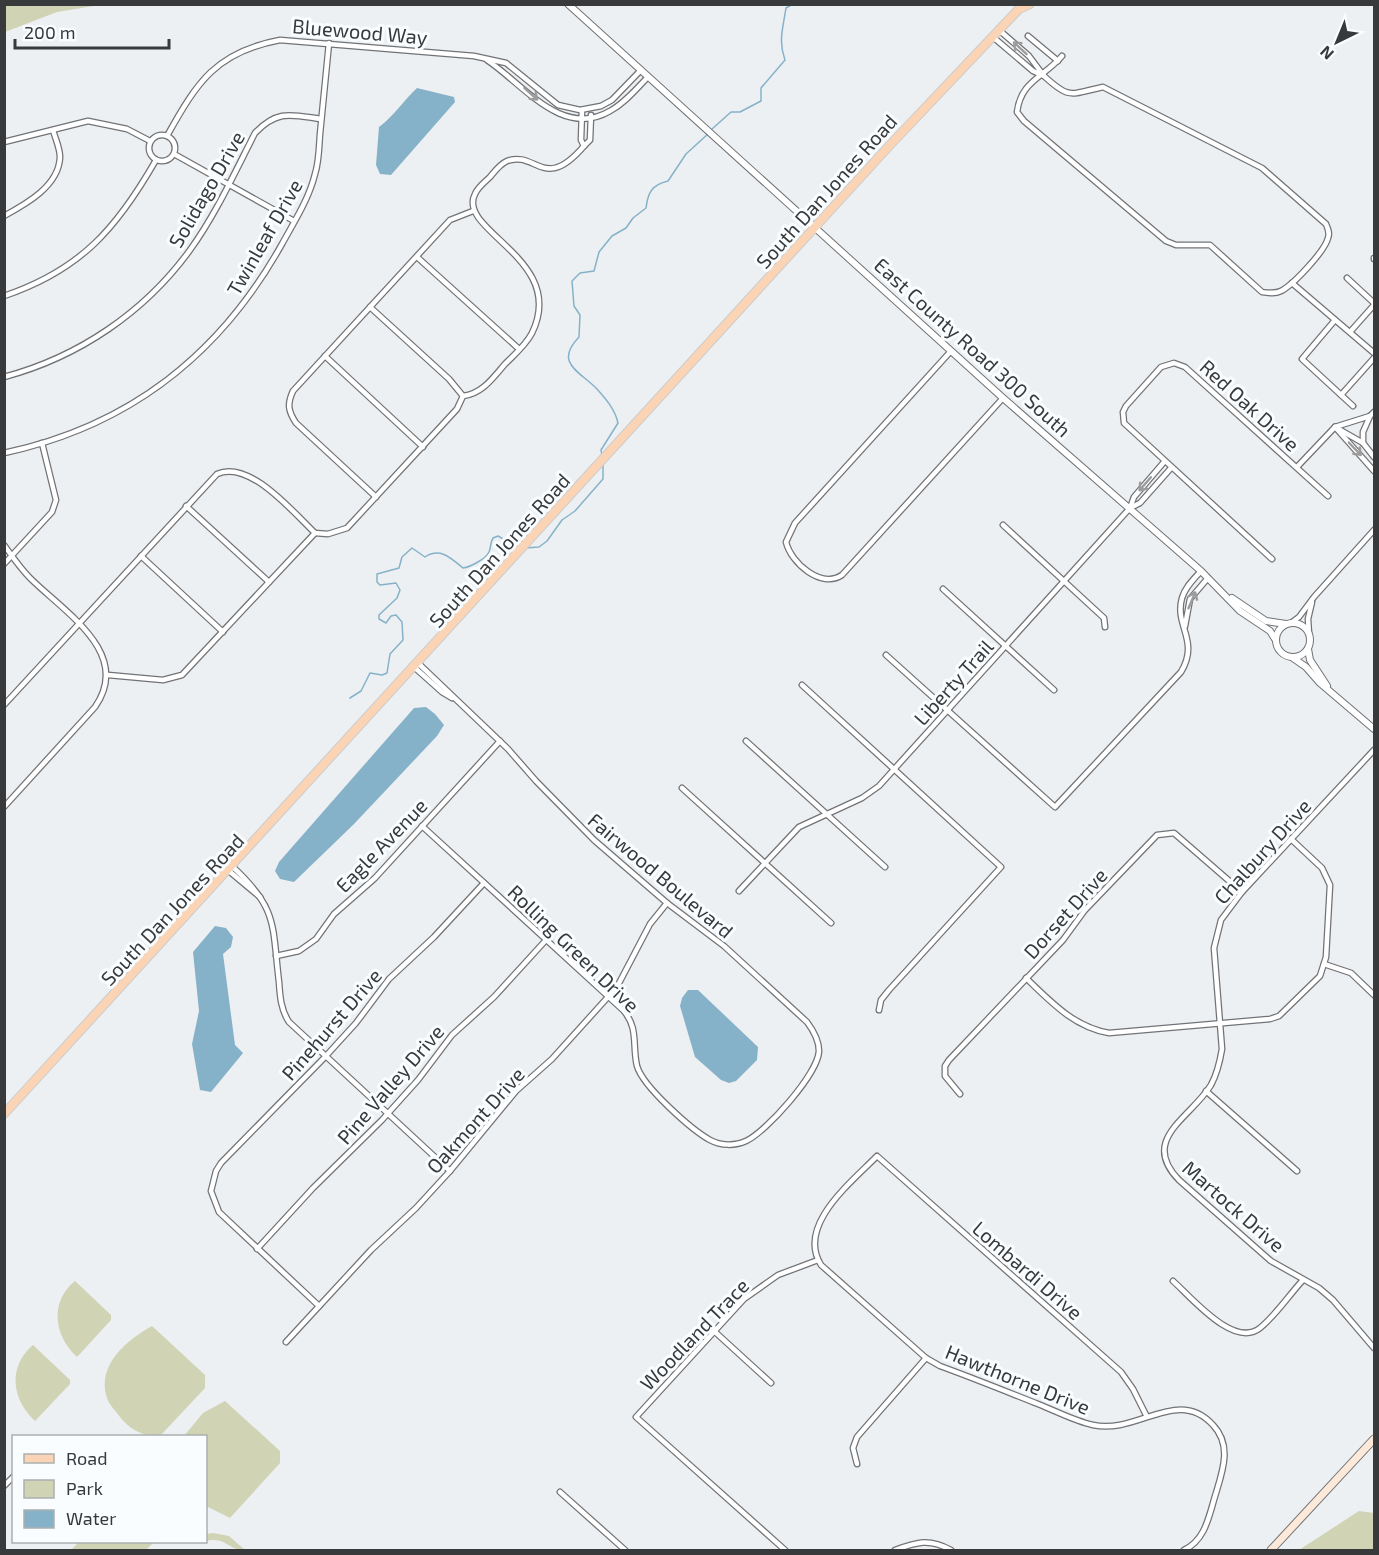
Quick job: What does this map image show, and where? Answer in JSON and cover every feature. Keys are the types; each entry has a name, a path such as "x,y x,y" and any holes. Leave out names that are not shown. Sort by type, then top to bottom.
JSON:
{"main road":[{"name":"South Dan Jones Road","path":"4,1114 231,869 815,228 1020,7 1030,4"},
{"path":"1271,1551 1374,1439"}],"street":[{"name":"East County Road 300 South","path":"568,4 1003,398 1228,596 1266,621 1288,624"},
{"path":"999,30 1029,56 1044,76 1062,93 1072,94 1103,87 1262,168 1326,224 1329,232 1323,249 1292,283 1280,292 1262,292 1210,245 1176,245 1166,241 1024,121 1017,112 1019,96 1033,80 1044,76 1062,56"},
{"path":"1028,36 1058,61"},
{"path":"993,37 1033,71 1044,76"},
{"name":"Bluewood Way","path":"167,136 200,82 221,62 250,46 280,40 485,58 506,63 558,105 582,110 601,106 622,92 641,70"},
{"name":"Twinleaf Drive","path":"4,453 82,429 132,405 176,375 197,357 228,324 258,284 294,221 316,173 329,43"},
{"path":"485,58 544,106 559,115 582,118 591,118 611,111 648,77"},
{"path":"622,92 628,97"},
{"path":"582,110 581,140 584,146"},
{"path":"4,705 217,474 234,470 256,480 315,533 328,534 347,528 457,409 463,396 480,391 533,332 539,308 536,285 523,260 480,221 473,211 475,194 507,161 516,160 537,167 564,166 590,140 590,110"},
{"name":"Solidago Drive","path":"4,377 66,356 86,345 144,302 192,248 255,134 264,124 274,117 286,115 321,119"},
{"path":"4,142 88,121 108,123 127,129 150,141"},
{"path":"4,216 33,198 54,177 60,155 52,130"},
{"path":"156,136 167,136 175,145 174,154 166,161 156,160 149,150 150,141 156,136"},
{"path":"174,154 294,221"},
{"path":"4,296 52,276 100,240 119,218 156,160"},
{"path":"376,498 296,423 288,407 293,391 450,220 473,211"},
{"path":"417,257 519,349"},
{"path":"1347,278 1374,304 1350,332"},
{"path":"1292,283 1374,353"},
{"path":"370,307 450,379 463,396"},
{"path":"1335,320 1302,359 1353,406"},
{"path":"951,351 792,527 787,546 802,565 824,580 833,580 842,575 1003,398"},
{"path":"326,356 423,447"},
{"path":"1341,395 1374,358"},
{"name":"Red Oak Drive","path":"1272,559 1128,429 1123,418 1126,406 1161,368 1174,363 1185,367 1328,496"},
{"path":"1297,467 1335,427 1372,414"},
{"path":"1363,443 1363,432 1372,414"},
{"path":"1335,427 1363,443 1374,457"},
{"path":"1335,427 1374,471"},
{"path":"4,564 52,512 56,500 42,443"},
{"name":"Liberty Trail","path":"739,891 799,827 868,795 894,769 1130,508 1134,497 1164,462"},
{"path":"1130,508 1140,503 1171,468"},
{"path":"186,506 269,582"},
{"path":"1003,525 1104,618 1105,627"},
{"path":"1374,530 1299,617 1278,630 1275,639 1280,652 1293,658 1374,729"},
{"path":"108,675 163,680 177,678 187,671 315,533"},
{"path":"4,545 28,576 99,646 108,675 103,695 95,707 4,807"},
{"path":"141,556 223,632"},
{"path":"886,655 1055,807 1181,672 1189,653 1181,613 1182,599 1201,571"},
{"path":"1185,626 1190,598 1208,578"},
{"path":"943,589 1054,690"},
{"name":"East County Road 300 South","path":"1228,596 1240,611 1270,631 1275,639"},
{"path":"1314,597 1308,619 1308,649 1310,660 1327,686"},
{"path":"1288,624 1302,626 1309,634"},
{"path":"1293,658 1308,649"},
{"name":"Fairwood Boulevard","path":"416,665 442,692 453,698 500,741 579,826 668,903 724,946 807,1022 815,1034 819,1050 812,1074 769,1122 750,1139 733,1145"},
{"path":"802,685 1001,867 889,990 881,1000 879,1010"},
{"name":"Eagle Avenue","path":"276,956 299,951 316,939 334,914 375,878 500,741"},
{"path":"746,741 885,867"},
{"name":"Chalbury Drive","path":"1164,1151 1170,1132 1206,1091 1220,1062 1220,1024 1214,940 1227,909 1374,750"},
{"path":"682,788 831,923"},
{"name":"Rolling Green Drive","path":"422,826 609,997 632,1023 637,1066 644,1080 702,1135 714,1142 733,1145"},
{"name":"Dorset Drive","path":"960,1094 947,1080 945,1066 1157,835 1174,833 1242,892"},
{"path":"1026,978 1071,1018 1101,1032 1114,1033 1270,1020 1279,1016 1288,1010 1320,976 1324,964 1330,885 1322,868 1291,839"},
{"path":"231,869 262,898 271,918 285,1016 293,1028 450,1171"},
{"name":"Pinehurst Drive","path":"257,1249 219,1212 211,1191 216,1171 221,1163 356,1023 389,979 435,937 484,883"},
{"name":"Oakmont Drive","path":"286,1342 450,1171 516,1091 552,1059 609,997 625,975 650,924 668,903"},
{"name":"Pine Valley Drive","path":"257,1249 418,1080 452,1035 494,997 546,940"},
{"path":"1324,964 1351,974 1374,994"},
{"path":"1206,1091 1297,1171"},
{"name":"Martock Drive","path":"1164,1151 1167,1165 1179,1180 1271,1261 1319,1288 1333,1300 1374,1348"},
{"name":"Lombardi Drive","path":"818,1260 814,1250 816,1232 822,1218 877,1156 1121,1372 1140,1400 1147,1418"},
{"path":"257,1249 319,1306"},
{"name":"Woodland Trace","path":"785,1551 636,1417 744,1299 766,1281 794,1267 818,1260"},
{"name":"Hawthorne Drive","path":"818,1260 926,1358 1091,1425 1122,1426 1169,1410 1192,1411 1208,1419 1222,1438 1226,1455 1203,1532 1193,1549"},
{"path":"1173,1281 1226,1328 1242,1333 1260,1327 1303,1280"},
{"path":"714,1331 771,1383"},
{"path":"858,1464 853,1448 857,1437 926,1358"},
{"path":"560,1492 625,1551"},
{"path":"895,1551 918,1541 929,1541 951,1551"},
{"path":"1184,1551 1193,1549"}],"green space":[{"path":"5,4 100,5 57,12 5,32"},
{"path":"75,1281 111,1315 111,1320 77,1357 63,1339 58,1319 61,1299"},
{"path":"152,1326 205,1375 205,1388 161,1435 143,1434 128,1426 107,1398 105,1386 110,1364 124,1346"},
{"path":"33,1345 70,1380 70,1384 35,1421 21,1403 16,1383 19,1363"},
{"path":"225,1401 280,1451 280,1463 230,1518 207,1506 207,1435 185,1435 203,1413"},
{"path":"1359,1511 1374,1513 1374,1550 1299,1550"},
{"path":"207,1534 229,1536 245,1550 218,1540 207,1541"},
{"path":"78,1543 153,1543 146,1550 71,1550"}],"water":[{"path":"417,88 454,97 455,102 391,175 380,174 376,165 379,127"},
{"path":"426,707 444,725 437,736 354,824 294,882 280,879 275,871 279,862 414,708"},
{"path":"215,926 226,928 233,937 231,947 223,954 235,1045 243,1053 211,1092 200,1090 192,1044 199,1011 193,952"},
{"path":"688,990 698,990 758,1047 757,1060 736,1081 729,1083 721,1080 695,1057 680,1006"}],"waterway":[{"path":"712,129 731,112 740,112 761,101 761,88 785,60 781,40 786,8 793,4"},
{"path":"602,456 601,450 618,423 615,413 606,400 572,366 569,360 572,346 579,337 580,315 574,306 572,281 580,273 594,271 599,252 612,236 626,228 633,218 646,208 652,190 668,181 686,154 709,133"},
{"path":"525,548 539,547 547,541 562,520 575,511 603,479 603,464"},
{"path":"350,698 361,691 370,673 382,675 387,673 390,654 403,640 402,622 396,615 391,616 386,623 379,619 379,615 397,598 400,590 396,583 380,585 377,582 377,574 399,568 402,557 412,548 425,557 440,553 463,568 485,557 493,538 498,536 517,547"}]}
